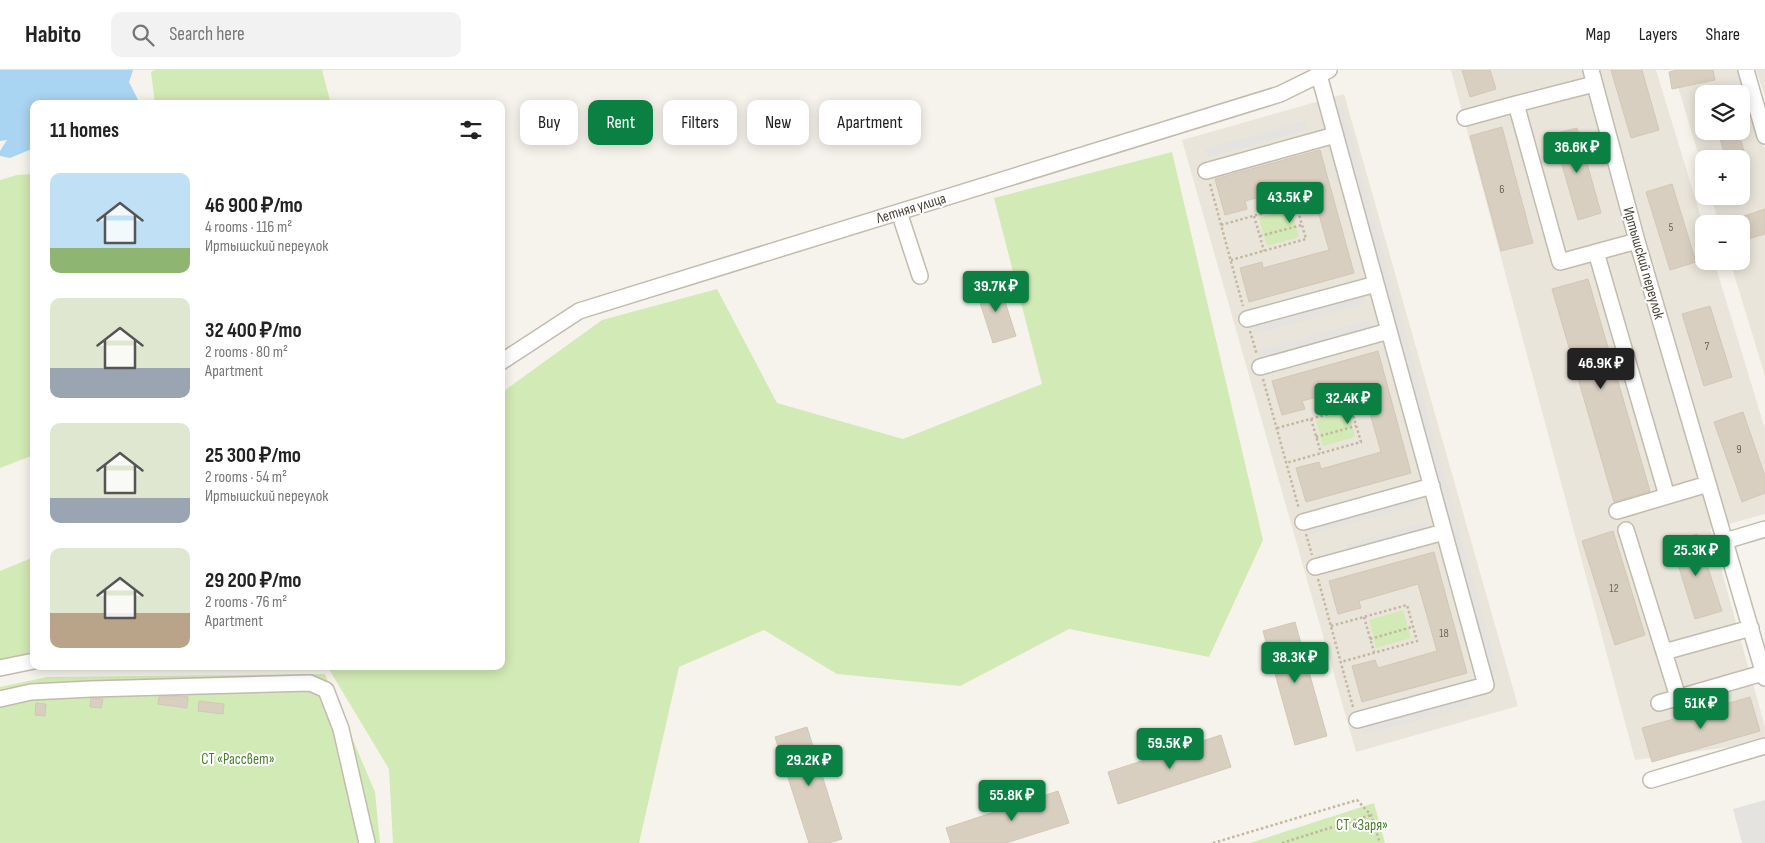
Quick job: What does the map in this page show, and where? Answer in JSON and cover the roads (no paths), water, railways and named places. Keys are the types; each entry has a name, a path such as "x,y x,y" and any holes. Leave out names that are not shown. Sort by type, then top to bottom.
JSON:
{"street":[{"path":"1746,70 1765,136"},
{"path":"1324,73 1335,135 1486,685 1357,720"},
{"name":"Летняя улица","path":"505,359 579,310 1280,94 1324,73"},
{"path":"1465,118 1516,104 1592,77"},
{"name":"Иртышский переулок","path":"1592,77 1637,241 1764,676"},
{"path":"1516,104 1560,262 1637,241"},
{"path":"1206,171 1335,135"},
{"path":"899,212 920,276"},
{"path":"1596,252 1668,496"},
{"path":"1247,320 1376,284"},
{"path":"1260,367 1389,331"},
{"path":"1617,512 1708,484"},
{"path":"1302,522 1432,486"},
{"path":"1725,541 1765,529"},
{"path":"1626,530 1678,697"},
{"path":"1315,568 1444,532"},
{"path":"1664,652 1751,628"},
{"path":"0,668 30,662"},
{"path":"1660,703 1764,676"},
{"path":"0,699 31,692 310,683 326,690 341,729 367,843"},
{"path":"1651,780 1765,746"}],"water":[{"path":"0,70 133,70 129,82 138,100 30,100 30,150 10,158 0,156 0,151 7,140 0,141"}],"park label":[{"name":"СТ «Рассвет»","path":"238,759"},
{"name":"СТ «Заря»","path":"1362,825"}]}
